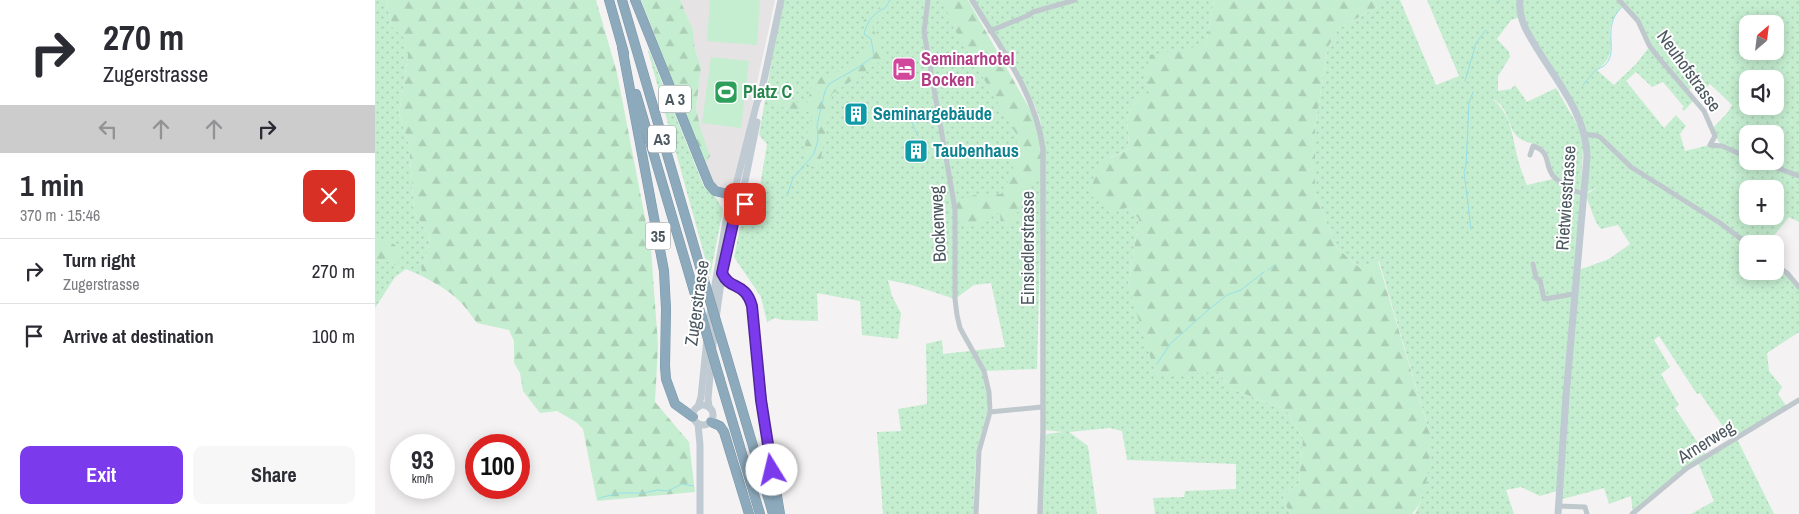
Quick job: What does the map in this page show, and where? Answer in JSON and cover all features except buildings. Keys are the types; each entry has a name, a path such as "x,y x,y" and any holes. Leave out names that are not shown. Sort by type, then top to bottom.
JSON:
{"highway":[{"name":"A3","path":"609,0 759,514"},
{"name":"A3","path":"622,0 773,514"},
{"name":"A 3","path":"635,0 708,182 715,191 732,191"},
{"name":"35","path":"622,47 663,271 666,297 666,379 675,404 701,422"},
{"path":"722,273 729,282 740,287 746,293 752,306 763,412 780,514"},
{"path":"701,422 722,427 749,514"}],"main road":[{"name":"Zugerstrasse","path":"701,422 713,416 707,400 722,273 737,208 743,206 746,202 746,196 743,191 781,0"},
{"name":"Rietwiesstrasse","path":"1520,0 1520,12 1525,28 1576,113 1585,135 1587,158 1574,294 1558,510"},
{"name":"Zugerstrasse","path":"700,514 701,422 694,411 698,407 701,397 709,319 729,204 727,198 732,191 757,102 761,94"},
{"path":"732,191 743,191"},
{"path":"729,204 737,208"},
{"path":"698,407 703,405 709,407"}],"street":[{"name":"Bockenweg","path":"928,0 924,32 955,209 955,299 957,315 960,328 984,371 989,392 990,412 979,450 976,514"},
{"name":"Einsiedlerstrasse","path":"972,0 1032,105 1043,144 1042,486 1040,514"},
{"path":"990,31 1033,12 1075,0"},
{"name":"Neuhofstrasse","path":"1619,0 1638,21 1649,45 1658,57 1704,111 1715,136 1722,146"},
{"path":"1585,135 1600,137 1631,167 1720,223 1739,237"},
{"name":"Neuhofstrasse","path":"1715,136 1710,146 1722,146 1739,154"},
{"path":"1530,155 1533,146 1540,148 1545,153 1555,178 1574,191 1583,194"},
{"path":"1783,170 1799,176"},
{"name":"Rietwiesstrasse","path":"1533,264 1536,278 1540,280 1543,299 1574,294"},
{"path":"1784,271 1799,287"},
{"name":"Arnerweg","path":"1632,514 1687,468 1799,400"},
{"path":"990,412 1042,407"},
{"path":"1558,510 1585,507 1587,514"}],"shaded area":[{"path":"680,0 775,0 736,180 723,190 714,186 705,163 696,108 701,67 695,50 693,30"}],"green space":[{"path":"375,0 386,0 392,27 405,38 408,55 399,114 409,145 414,211 430,238 426,259 421,265 422,276 406,269 395,277 375,308 375,261 384,260 382,240 375,238"},
{"path":"386,0 596,0 617,73 651,249 658,345 655,402 689,442 695,492 597,501 583,429 576,422 557,411 540,413 523,391 520,373 514,363 514,341 509,330 477,323 453,295 422,276 421,265 426,259 430,238 414,211 409,145 399,114 408,55 404,38 392,27"},
{"path":"641,0 680,0 693,30 695,50 701,67 696,108 710,156 705,163"},
{"path":"710,0 760,0 757,45 707,41"},
{"path":"782,0 967,0 1042,167 1037,369 982,372 987,392 987,413 977,449 974,514 883,514 877,432 901,431 898,409 927,404 926,344 942,340 943,354 1005,347 991,283 974,285 955,299 912,285 888,280 892,296 901,313 898,339 862,335 860,301 817,293 818,321 782,320 775,318 767,322 761,297 734,257 742,218 750,222 760,212 763,198 760,186 767,144 759,135"},
{"path":"886,0 896,0 884,16 872,26 885,58 832,94 820,164 807,167 805,141 813,113 765,104 766,100 807,103 814,80 840,70 869,49 863,21"},
{"path":"945,0 968,0 1036,120 1041,146 1042,167 1009,228 1001,224 1000,214 998,213 993,213 982,226 972,222 969,226 962,225 962,220 955,220 953,201 975,195 1001,194 1012,174 1018,137 949,20"},
{"path":"972,0 1214,0 1206,45 1153,92 1137,99 1127,116 1129,149 1111,157 1128,207 1139,219 1128,285 1218,372 1232,389 1286,410 1303,438 1299,483 1285,494 1283,499 1290,514 1155,514 1153,498 1184,497 1185,491 1236,489 1236,464 1127,460 1122,431 1110,428 1069,432 1088,446 1097,514 1043,514 1045,437 1047,434 1063,432 1045,430 1042,138 1040,119 1033,101"},
{"path":"1214,0 1383,0 1383,4 1339,28 1328,47 1315,128 1315,194 1337,248 1360,268 1378,261 1430,434 1429,465 1425,487 1418,506 1412,514 1290,514 1283,499 1285,494 1299,483 1303,438 1286,410 1232,389 1218,372 1156,375 1128,285 1139,219 1128,207 1114,213 1090,195 1095,176 1101,165 1111,157 1129,149 1127,116 1137,99 1152,91 1145,77 1150,55 1206,45"},
{"path":"1383,0 1400,0 1436,85 1459,76 1427,0 1799,0 1799,222 1789,217 1784,223 1784,180 1739,180 1739,225 1782,225 1774,235 1739,235 1739,280 1784,280 1784,273 1799,287 1799,332 1767,353 1769,371 1782,387 1778,394 1787,407 1737,439 1774,514 1691,514 1714,501 1698,463 1687,469 1633,513 1631,496 1609,504 1604,488 1559,500 1576,271 1609,259 1630,244 1618,225 1601,229 1596,221 1585,195 1598,187 1585,193 1588,138 1593,135 1585,135 1521,17 1511,20 1497,39 1509,52 1510,57 1498,76 1498,91 1511,89 1515,85 1527,102 1556,88 1579,128 1583,146 1581,188 1578,191 1555,176 1546,151 1543,148 1524,141 1515,134 1504,110 1493,99 1505,113 1527,185 1553,179 1581,197 1557,491 1540,496 1521,487 1506,490 1514,514 1415,514 1425,485 1430,434 1379,261 1360,268 1337,248 1315,194 1315,128 1328,47 1339,28 1383,4","holes":["1624,5 1638,21 1650,46 1636,64 1614,85 1597,70 1604,64 1609,54 1611,26 1619,10","1636,72 1652,87 1663,82 1684,107 1682,109 1684,111 1694,100 1687,91 1697,83 1704,90 1710,84 1732,105 1712,129 1722,146 1710,145 1685,151 1680,134 1686,126 1676,115 1664,128 1626,81","1659,336 1697,394 1700,393 1733,441 1707,457 1675,408 1679,405 1661,374 1670,367 1654,340"]},
{"path":"648,51 704,187 715,196 723,210 710,276"},
{"name":"Platz C","path":"711,57 749,61 741,128 702,123"},
{"path":"375,238 391,243 398,248 400,258 398,264 394,265 384,260 375,261"}],"waterway":[{"path":"787,196 793,178 814,154 818,139 817,125 825,91 829,84 874,56 871,39 864,34 871,18 885,8 890,0"},
{"path":"1583,85 1610,58 1612,23 1621,8"},
{"path":"1465,81 1476,43 1486,30"},
{"path":"1471,229 1464,172 1466,166 1469,103 1473,92"},
{"path":"908,114 918,136"},
{"path":"1268,270 1275,265"},
{"path":"1157,364 1170,344 1208,310 1227,295 1241,290 1264,272"},
{"path":"599,498 620,493 668,491 682,484 693,486"}],"place":[{"name":"Seminarhotel Bocken","path":"904,69"},
{"name":"Platz C","path":"726,92"},
{"name":"Seminargebäude","path":"856,114"},
{"name":"Taubenhaus","path":"916,151"}],"route":[{"path":"745,204 736,210 722,273 725,279 743,289 750,299 752,306 761,400 772,470"}]}
